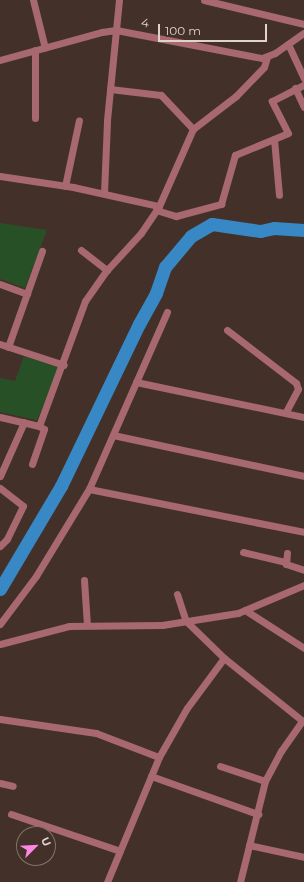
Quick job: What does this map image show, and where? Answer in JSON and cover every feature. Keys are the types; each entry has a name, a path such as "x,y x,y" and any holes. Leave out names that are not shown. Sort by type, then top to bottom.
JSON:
{"street":[{"path":"33,0 45,48"},
{"path":"104,193 110,89 119,0"},
{"path":"204,0 304,24"},
{"name":"4","path":"0,60 102,32 116,30 166,38 255,58 267,57"},
{"path":"39,426 64,365 85,301 107,270 141,232 158,208 193,129 236,96 264,66 267,57 304,33"},
{"path":"288,44 304,78"},
{"path":"35,50 35,118"},
{"path":"0,176 104,193 158,208 176,216 221,204 235,155 288,132 272,100 294,88 304,85"},
{"path":"294,88 304,108"},
{"path":"110,89 161,95 193,129"},
{"path":"65,186 79,120"},
{"path":"274,139 279,195"},
{"path":"81,250 107,270"},
{"path":"8,347 42,251"},
{"path":"0,284 27,294"},
{"path":"0,624 36,576 89,489 167,312"},
{"path":"227,330 296,383 298,389 285,413"},
{"path":"0,344 64,365"},
{"path":"136,382 304,416"},
{"path":"0,417 39,426 44,429 32,464"},
{"path":"0,476 24,422"},
{"path":"113,435 304,476"},
{"path":"0,488 23,506 6,539 0,546"},
{"path":"89,489 304,532"},
{"path":"243,552 285,562 304,570"},
{"path":"285,562 286,553"},
{"path":"84,580 87,625"},
{"path":"0,644 52,628 87,625 151,626 186,620 226,616 245,610 304,585"},
{"path":"177,594 186,620 224,658 303,722 281,751 265,781 240,882"},
{"path":"245,610 304,648"},
{"path":"107,882 159,757 187,708 224,658"},
{"path":"0,719 96,733 159,757"},
{"path":"220,766 265,781"},
{"path":"151,776 258,814"},
{"path":"0,783 13,786"},
{"path":"11,814 63,830 120,851"},
{"path":"249,845 304,857"}],"green space":[{"path":"0,223 47,230 25,288 0,279"},
{"path":"24,356 59,367 37,420 0,412 0,378 15,381"}],"waterway":[{"path":"0,589 61,486 139,324 156,293 165,267 191,236 212,224 260,231 274,228 304,230"}]}
